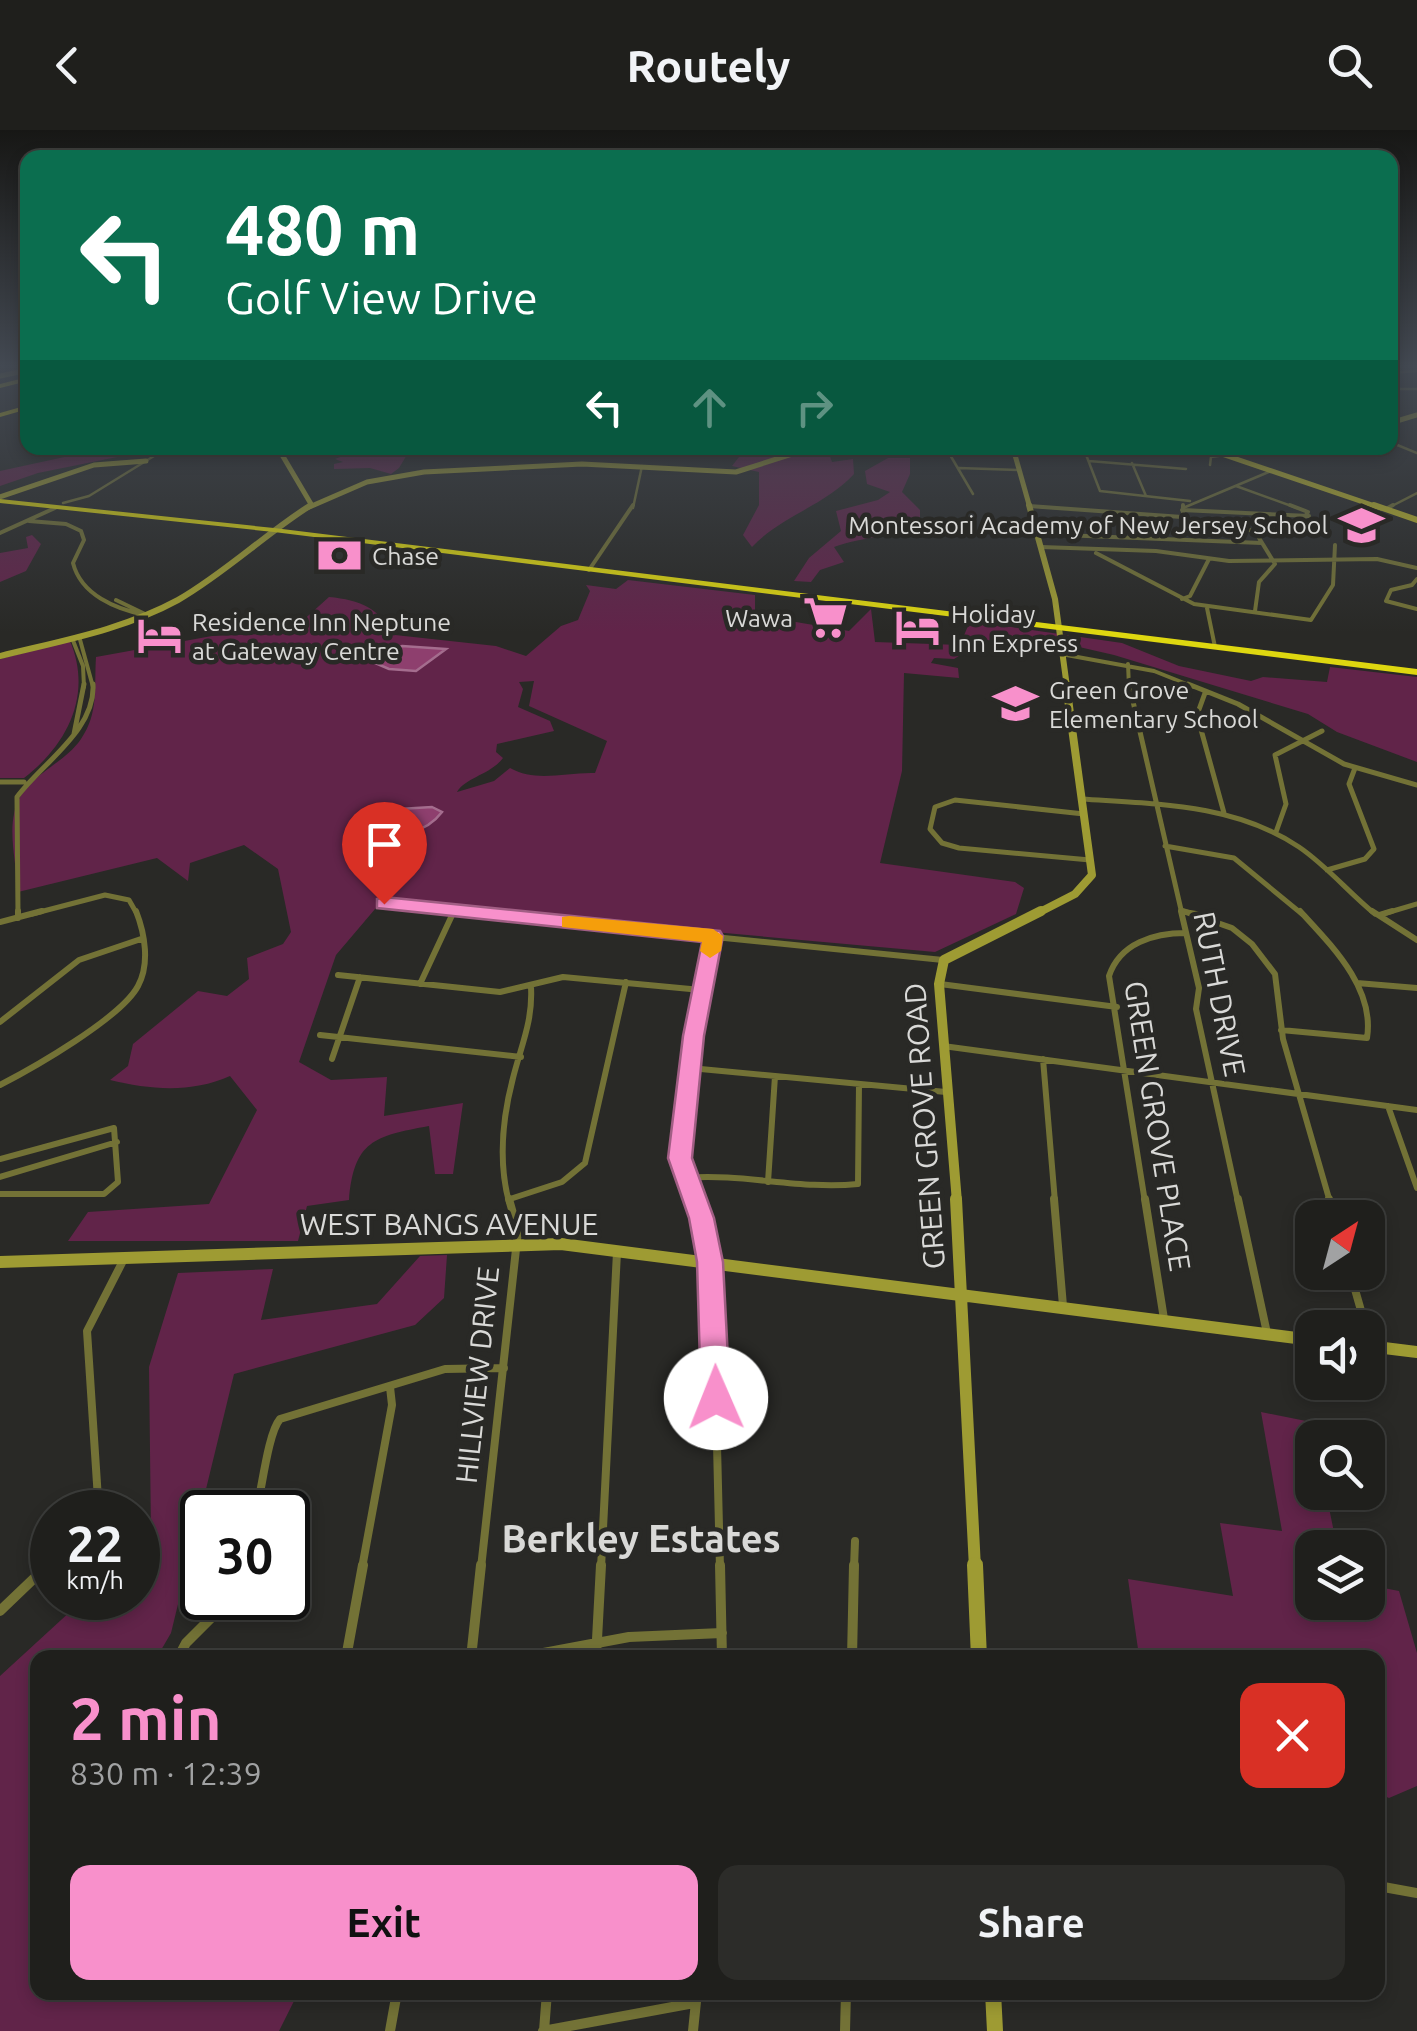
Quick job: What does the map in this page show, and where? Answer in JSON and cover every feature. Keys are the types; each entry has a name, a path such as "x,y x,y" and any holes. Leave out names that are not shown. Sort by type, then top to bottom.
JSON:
{"highway":[{"path":"0,498 12,496 274,530"},
{"path":"0,498 91,506 1417,672"}],"main road":[{"path":"1226,455 1417,520"}],"street":[{"path":"0,533 89,496 156,455"},
{"path":"282,455 311,504"},
{"path":"0,656 145,615 212,579 311,504 344,488 404,476 562,464 743,471 790,455"},
{"path":"951,455 973,494"},
{"path":"1015,455 1038,534 1058,628 1092,860 959,848 936,839 930,829 936,807 948,801 1085,814"},
{"path":"1086,455 1102,492 1190,501 1271,470"},
{"path":"1210,465 1211,457 1226,455"},
{"path":"12,496 94,465 146,461"},
{"path":"1089,461 1186,469"},
{"path":"1132,463 1146,496"},
{"path":"589,570 632,512 642,466"},
{"path":"959,468 1019,470"},
{"path":"1236,486 1303,509 1309,516"},
{"path":"1385,510 1417,493"},
{"path":"89,496 86,502 91,506"},
{"path":"1190,501 1182,510 1187,529 1293,534 1309,516"},
{"path":"26,503 40,508 28,522"},
{"path":"1029,506 1182,517"},
{"path":"1182,510 1309,516"},
{"path":"28,522 81,531 84,540 74,560 74,573 81,584 145,615"},
{"path":"1254,611 1259,582 1276,564 1256,532"},
{"path":"1038,534 1262,543"},
{"path":"1094,552 1181,599 1207,608 1313,619 1317,604 1333,585 1335,545"},
{"path":"1041,547 1094,552 1156,551 1209,559 1377,559 1417,568"},
{"path":"1181,599 1190,596 1209,559"},
{"path":"1417,579 1412,585 1391,590 1389,604 1417,608"},
{"path":"1207,608 1215,647"},
{"path":"18,918 14,814 26,782 75,735 85,701 85,654 75,636"},
{"path":"1060,654 1128,664 1238,704 1355,768 1417,785"},
{"name":"RUTH DRIVE","path":"1128,664 1127,678 1186,933 1212,1082 1267,1334"},
{"path":"1205,693 1197,715 1224,813"},
{"path":"1276,832 1286,819 1288,804 1274,755 1322,731"},
{"path":"1326,870 1365,859 1374,849 1349,784 1355,768"},
{"path":"0,782 26,782"},
{"path":"1082,798 1224,813 1276,832 1378,915 1417,940"},
{"path":"1166,846 1219,852 1245,865 1342,954 1372,1024 1368,1038 1281,1030"},
{"name":"GREEN GROVE ROAD","path":"978,1650 964,1294 940,984 944,960 1084,888 1090,880 1092,860"},
{"path":"0,922 117,896 136,908 146,969 142,984 133,994 50,1059 0,1084"},
{"path":"384,904 944,960"},
{"path":"1378,915 1417,904"},
{"path":"420,984 454,911"},
{"path":"1181,911 1224,922 1269,964 1283,1003 1281,1030 1329,1200"},
{"name":"GREEN GROVE PLACE","path":"1164,1320 1117,1007 1109,976 1115,959 1162,933 1186,933"},
{"path":"713,936 701,990 680,1158 701,1218 710,1262 722,1650"},
{"path":"0,1022 79,960 141,940"},
{"path":"338,975 500,992 563,977 701,990"},
{"path":"332,1059 360,977"},
{"path":"510,1199 562,1182 585,1162 626,982"},
{"path":"1356,983 1417,988"},
{"path":"940,984 1117,1007"},
{"name":"HILLVIEW DRIVE","path":"472,1650 518,1245 510,1199 498,1166 520,1057 533,1016 531,987"},
{"path":"320,1035 520,1057"},
{"path":"943,1046 1417,1110"},
{"path":"1043,1059 1062,1306"},
{"path":"690,1068 946,1092"},
{"path":"768,1182 774,1076"},
{"path":"685,1178 704,1175 768,1182 858,1184 860,1084"},
{"path":"1388,1106 1417,1188"},
{"path":"0,1159 102,1128 114,1128 117,1142 118,1182 104,1194 0,1194"},
{"path":"0,1177 117,1142"},
{"name":"WEST BANGS AVENUE","path":"0,1262 518,1245 617,1250 1295,1338"},
{"path":"596,1650 617,1250"},
{"path":"97,1490 86,1331 126,1256"},
{"path":"1385,1343 1417,1352"},
{"path":"262,1490 270,1458 271,1428 288,1415 451,1368 504,1368"},
{"path":"347,1650 392,1404 390,1386"},
{"path":"852,1650 854,1541"},
{"path":"0,1612 30,1583"},
{"path":"185,1650 212,1620"},
{"path":"557,1650 597,1642 722,1633"},
{"path":"1385,1887 1417,1893"},
{"path":"390,2031 396,2000"},
{"path":"546,2000 544,2031 686,2000"},
{"path":"692,2031 695,2000"},
{"path":"845,2031 846,2000"},
{"path":"993,2000 995,2031"}],"shaded area":[{"path":"74,455 127,455 38,473 0,486 0,471"},
{"path":"327,455 407,455 391,474 370,468 334,469 334,464 343,462 335,459 343,456"},
{"path":"741,455 830,455 832,462 853,459 854,474 752,547 743,535 759,505 759,472 732,466"},
{"path":"888,458 910,458 910,474 902,492 920,510 920,518 890,534 834,547 844,562 820,570 811,582 794,581 809,558 841,531 836,511 878,500 890,492 867,484 865,471"},
{"path":"32,535 41,544 26,571 0,582 0,553 28,548 26,537"},
{"path":"628,580 755,595 755,615 849,631 871,609 875,642 960,645 970,621 1122,643 1179,666 1251,681 1263,677 1327,682 1330,667 1417,677 1417,762 1337,732 1308,714 1066,644 985,640 954,659 934,658 931,663 958,668 959,678 904,673 902,771 880,863 1015,882 1024,888 1016,914 935,952 381,902 336,955 299,1062 331,1080 387,1077 384,1116 463,1103 453,1174 435,1174 429,1126 394,1133 370,1145 356,1165 349,1200 307,1206 298,1241 68,1241 88,1212 209,1204 257,1110 230,1076 201,1085 171,1088 110,1080 128,1066 133,1044 198,991 227,996 249,979 247,958 283,944 291,932 278,869 244,845 190,863 188,881 157,858 18,892 12,833 18,801 33,781 73,749 87,729 94,700 96,657 212,636 289,633 329,597 368,607 395,635 496,646 526,656 561,626 578,620 590,591 586,585 616,589","holes":["534,681 529,706 607,741 595,773 541,776 510,768 494,781 457,792 503,758 496,752 497,744 554,731 550,721 518,707 523,689 519,682"]},
{"path":"70,641 79,681 72,717 64,734 24,778 0,778 0,659"},
{"path":"402,646 446,649 416,671 389,669 368,660"},
{"path":"432,807 442,812 419,830 390,834 372,826 374,817 399,809"},
{"path":"447,1255 444,1298 415,1325 234,1374 206,1490 180,1490 180,1596 171,1633 161,1650 30,1650 30,2000 294,2000 279,2031 0,2031 0,1676 61,1620 160,1620 160,1490 150,1490 149,1367 178,1273 273,1269 261,1320 377,1304 420,1256"},
{"path":"1261,1412 1301,1420 1295,1420 1295,1510 1329,1510 1334,1530 1295,1530 1295,1620 1385,1620 1385,1588 1399,1591 1417,1653 1417,1786 1385,1796 1385,1650 1138,1650 1128,1579 1233,1596 1220,1523 1282,1531"}],"slow traffic":[{"path":"569,922 713,936 710,951"}],"place":[{"name":"Montessori Academy of New Jersey School","path":"1361,525"},
{"name":"Chase","path":"339,556"},
{"name":"Wawa","path":"826,618"},
{"name":"Holiday Inn Express","path":"918,628"},
{"name":"Residence Inn Neptune at Gateway Centre","path":"159,636"},
{"name":"Green Grove Elementary School","path":"1016,704"}],"district":[{"name":"Berkley Estates","path":"641,1539"}],"route":[{"path":"384,904 713,936 694,1036 680,1158 706,1234 712,1280 716,1398"}]}
